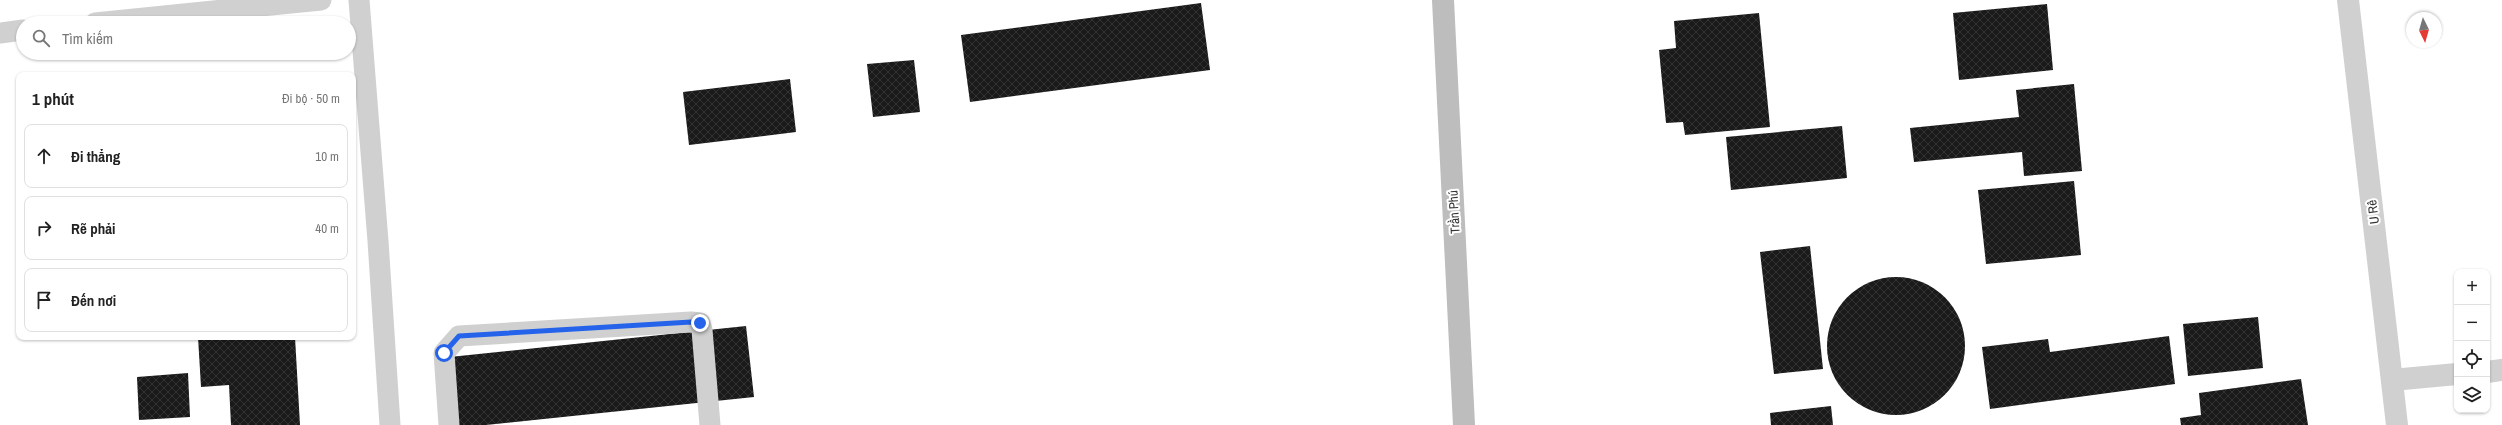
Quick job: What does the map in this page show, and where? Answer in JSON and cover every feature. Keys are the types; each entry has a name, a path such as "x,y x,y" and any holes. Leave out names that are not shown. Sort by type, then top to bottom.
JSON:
{"street":[{"name":"Trần Phú","path":"1443,0 1464,425"},
{"name":"U Rê","path":"2348,0 2397,425"},
{"path":"2490,372 2502,370"},
{"path":"2392,380 2454,374"}],"lane":[{"path":"164,16 321,0"},
{"path":"359,0 378,241 390,425"},
{"path":"0,33 16,31"},
{"path":"449,425 444,353 459,336 691,322 700,323 702,330 710,425"}],"building":[{"path":"1201,3 1210,70 970,102 961,35"},
{"path":"2047,4 2053,70 1959,80 1953,13"},
{"path":"1759,13 1770,127 1685,135 1683,122 1666,123 1659,50 1676,48 1674,21"},
{"path":"914,60 920,112 873,117 867,64"},
{"path":"790,79 796,132 689,145 683,92"},
{"path":"2074,84 2082,171 2024,176 2022,152 1914,162 1910,128 2019,117 2016,90"},
{"path":"1842,126 1847,178 1731,190 1726,137"},
{"path":"2074,181 2081,255 1986,264 1978,190"},
{"path":"1810,246 1823,369 1774,374 1760,252"},
{"path":"1903,277 1929,285 1940,292 1950,302 1960,320 1964,332 1964,360 1957,379 1950,390 1940,400 1929,407 1910,414 1889,415 1863,407 1852,400 1842,390 1835,379 1828,360 1827,339 1835,313 1842,302 1852,292 1863,285 1882,278"},
{"path":"2258,317 2263,368 2188,376 2183,324"},
{"path":"746,326 754,397 486,425 447,425 440,358"},
{"path":"2169,336 2175,384 1990,409 1982,347 2048,339 2050,352"},
{"path":"198,340 295,340 300,425 231,425 229,385 201,387"},
{"path":"188,373 190,417 139,420 137,377"},
{"path":"2301,379 2308,425 2181,425 2180,418 2201,415 2199,393"},
{"path":"1831,406 1833,425 1771,425 1770,413"}],"route":[{"path":"444,353 459,336 503,332 691,322 700,323"}]}
